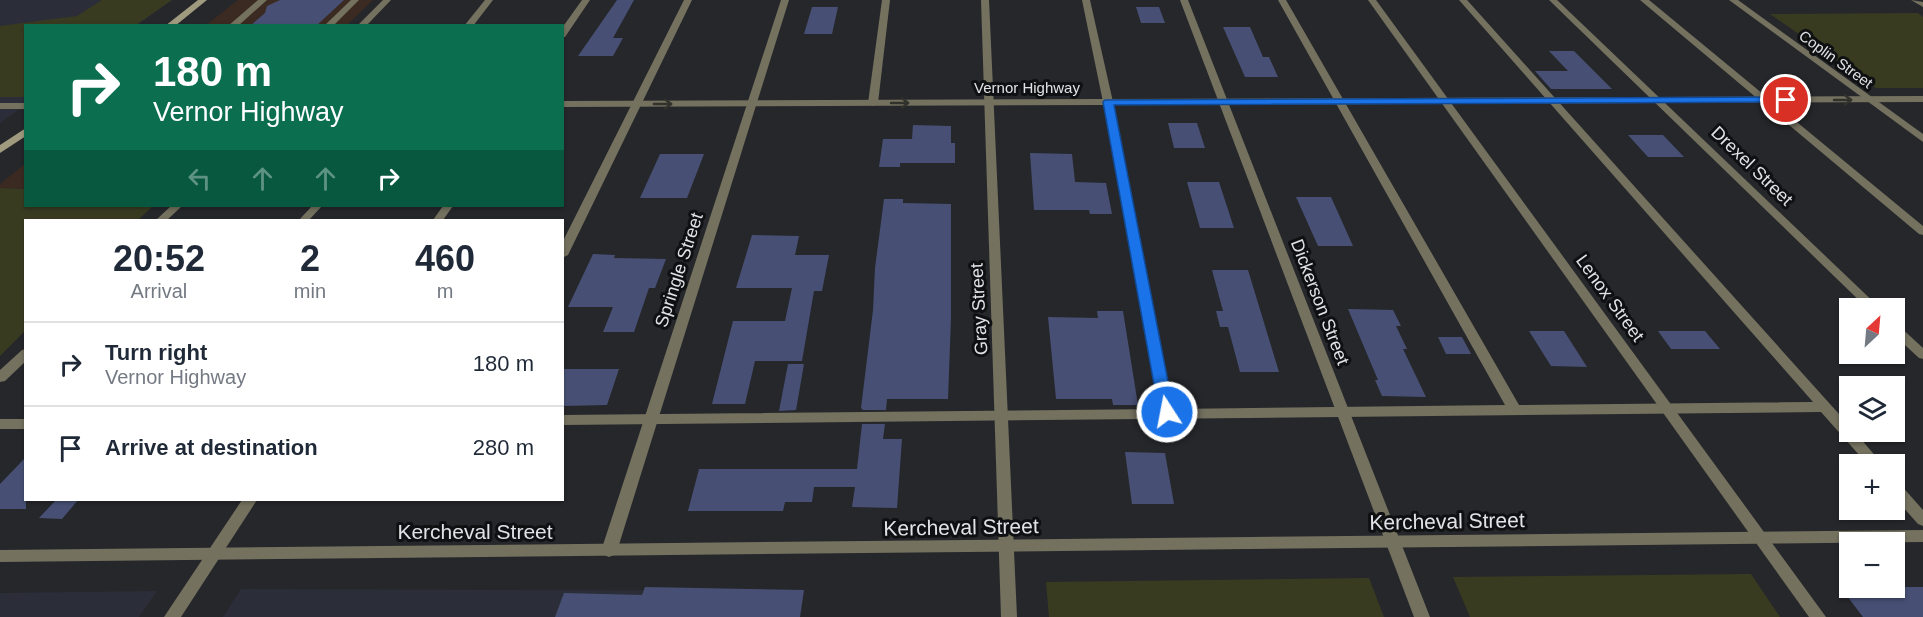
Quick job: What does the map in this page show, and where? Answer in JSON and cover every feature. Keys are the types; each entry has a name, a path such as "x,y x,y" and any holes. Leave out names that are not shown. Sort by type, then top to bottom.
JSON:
{"main road":[{"path":"172,24 203,0"},
{"path":"0,150 24,133"}],"street":[{"path":"234,24 263,0"},
{"path":"330,24 355,0"},
{"path":"363,24 387,0"},
{"path":"470,24 489,0"},
{"path":"564,32 586,0"},
{"path":"564,251 688,0"},
{"name":"Springle Street","path":"609,551 785,0"},
{"path":"873,103 886,0"},
{"name":"Gray Street","path":"985,0 1009,617"},
{"path":"1086,0 1108,102 1167,412"},
{"name":"Dickerson Street","path":"1184,0 1422,617"},
{"path":"1282,0 1514,409"},
{"name":"Lenox Street","path":"1372,0 1818,617"},
{"path":"1464,0 1866,454"},
{"name":"Drexel Street","path":"1553,0 1864,298"},
{"path":"1644,0 1923,232"},
{"name":"Coplin Street","path":"1733,0 1923,139"},
{"path":"1915,0 1923,5"},
{"name":"Vernor Highway","path":"564,104 1923,99"},
{"path":"0,106 24,106"},
{"path":"162,219 176,207"},
{"path":"305,219 315,207"},
{"path":"1905,338 1923,355"},
{"path":"0,378 24,355"},
{"path":"564,420 1825,407"},
{"path":"0,424 24,424"},
{"path":"1905,499 1923,519"},
{"path":"172,617 249,501"},
{"name":"Kercheval Street","path":"0,556 1923,536"}],"shaded area":[{"path":"0,0 172,0 138,24 24,24 24,106 0,123"},
{"path":"238,0 373,0 348,24 208,24"},
{"path":"24,165 24,189 0,188 0,184"},
{"path":"241,589 800,591 796,617 223,617"},
{"path":"157,591 139,617 0,617 0,593"}],"green space":[{"path":"102,0 172,0 137,24 24,24 24,97 0,97 0,26 77,16"},
{"path":"1918,13 1923,17 1923,88 1876,88 1770,14"},
{"path":"0,188 24,189 24,207 152,207 139,219 24,219 24,332 0,356"},
{"path":"1751,574 1780,617 1470,617 1453,577"},
{"path":"1369,578 1384,617 1049,617 1046,582"}],"building":[{"path":"280,0 344,0 318,24 252,24 265,13 267,6"},
{"path":"617,0 634,0 613,38 623,38 613,56 578,56"},
{"path":"812,7 838,7 832,34 804,34"},
{"path":"1136,7 1159,7 1165,23 1141,23"},
{"path":"1223,27 1250,27 1263,57 1269,57 1278,77 1245,77"},
{"path":"1549,51 1574,51 1612,89 1551,89 1535,71 1568,71"},
{"path":"1168,123 1197,123 1205,148 1174,148"},
{"path":"913,125 951,126 951,143 955,143 955,163 900,163 900,167 879,167 883,139 912,139"},
{"path":"1628,135 1663,135 1684,157 1648,157"},
{"path":"1030,153 1072,154 1075,182 1106,183 1112,214 1090,214 1089,210 1034,210"},
{"path":"660,154 704,154 687,198 640,198"},
{"path":"1187,182 1219,182 1234,228 1200,228"},
{"path":"1296,197 1331,197 1353,246 1318,246"},
{"path":"884,199 903,199 903,203 951,204 948,399 887,399 886,410 863,410 861,408"},
{"path":"752,235 799,236 795,255 829,255 822,291 814,291 802,361 755,361 745,404 712,404 733,321 785,321 792,288 736,288"},
{"path":"593,254 615,255 614,258 666,259 655,288 649,288 634,332 603,332 613,307 568,307"},
{"path":"1212,270 1248,270 1279,372 1240,372 1228,327 1220,327 1216,311 1223,311"},
{"path":"1348,309 1393,310 1401,326 1396,326 1407,349 1403,349 1426,397 1382,396 1375,380 1378,380"},
{"path":"1097,311 1123,311 1138,405 1113,405 1112,399 1056,399 1048,317 1098,318"},
{"path":"1529,331 1564,331 1587,367 1551,366"},
{"path":"1658,331 1705,331 1720,349 1671,349"},
{"path":"1438,337 1462,337 1471,354 1446,354"},
{"path":"788,364 804,364 796,410 779,411"},
{"path":"564,369 619,369 607,405 564,406"},
{"path":"862,424 885,424 883,439 902,439 897,508 852,507 855,487 814,487 812,502 785,502 783,511 688,511 699,469 857,469"},
{"path":"1125,452 1165,453 1174,504 1132,504"},
{"path":"24,459 26,509 0,509 0,484"},
{"path":"55,501 77,501 62,519 39,518"},
{"path":"645,587 804,590 800,617 555,617 564,593 642,595"},
{"path":"1905,587 1923,587 1923,617 1863,617 1849,598 1905,598"}],"route":[{"path":"1167,412 1108,102 1786,100"}]}
